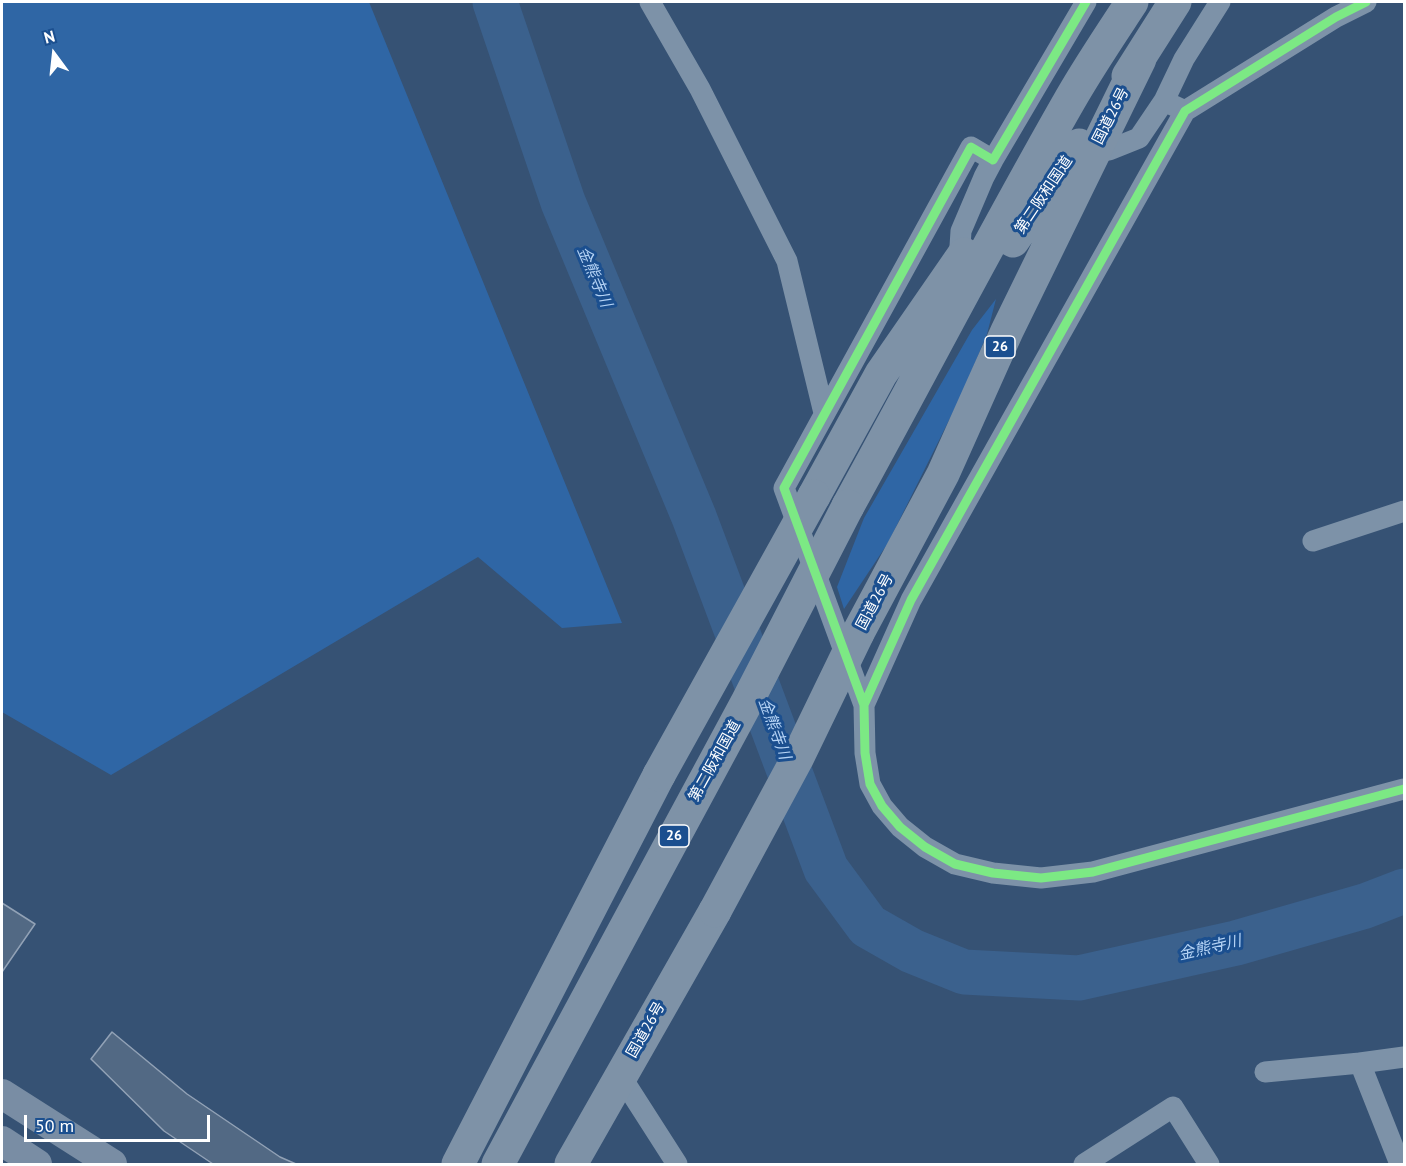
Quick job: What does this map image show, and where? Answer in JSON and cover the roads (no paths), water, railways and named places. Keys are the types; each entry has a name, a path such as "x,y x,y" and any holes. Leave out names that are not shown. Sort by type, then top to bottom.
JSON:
{"highway":[{"name":"第二阪和国道","path":"498,1164 747,702 848,506 985,252 1072,96 1132,2"},
{"name":"第二阪和国道","path":"913,388 1077,147 1140,59 1175,2"},
{"name":"国道26号","path":"571,1164 715,911 797,759 858,633 943,474 1007,331 1140,59"},
{"name":"26","path":"458,1164 659,775 881,374 1072,96"}],"main road":[{"path":"2,1094 112,1164"},
{"path":"2,1141 37,1164"}],"street":[{"path":"650,2 700,89 787,261 824,413"},
{"path":"959,261 961,231 984,177 1086,2"},
{"path":"1093,153 1139,138 1164,101 1184,59 1220,2"},
{"path":"864,705 911,600 1185,111 1336,17 1366,2"},
{"path":"1164,101 1185,111"},
{"path":"993,160 971,147 784,488 864,705 865,753 870,784 882,806 900,827 925,847 955,864 993,873 1041,878 1093,872 1404,789"},
{"path":"1313,541 1404,511"},
{"path":"1265,1072 1404,1057"},
{"path":"1360,1063 1400,1164"},
{"path":"620,1075 677,1164"},
{"path":"1084,1164 1173,1107 1209,1164"}],"waterway":[{"name":"金熊寺川","path":"495,2 563,202 694,517 826,869 868,926 912,951 964,972 1079,978 1236,943 1365,906 1404,891"}]}
